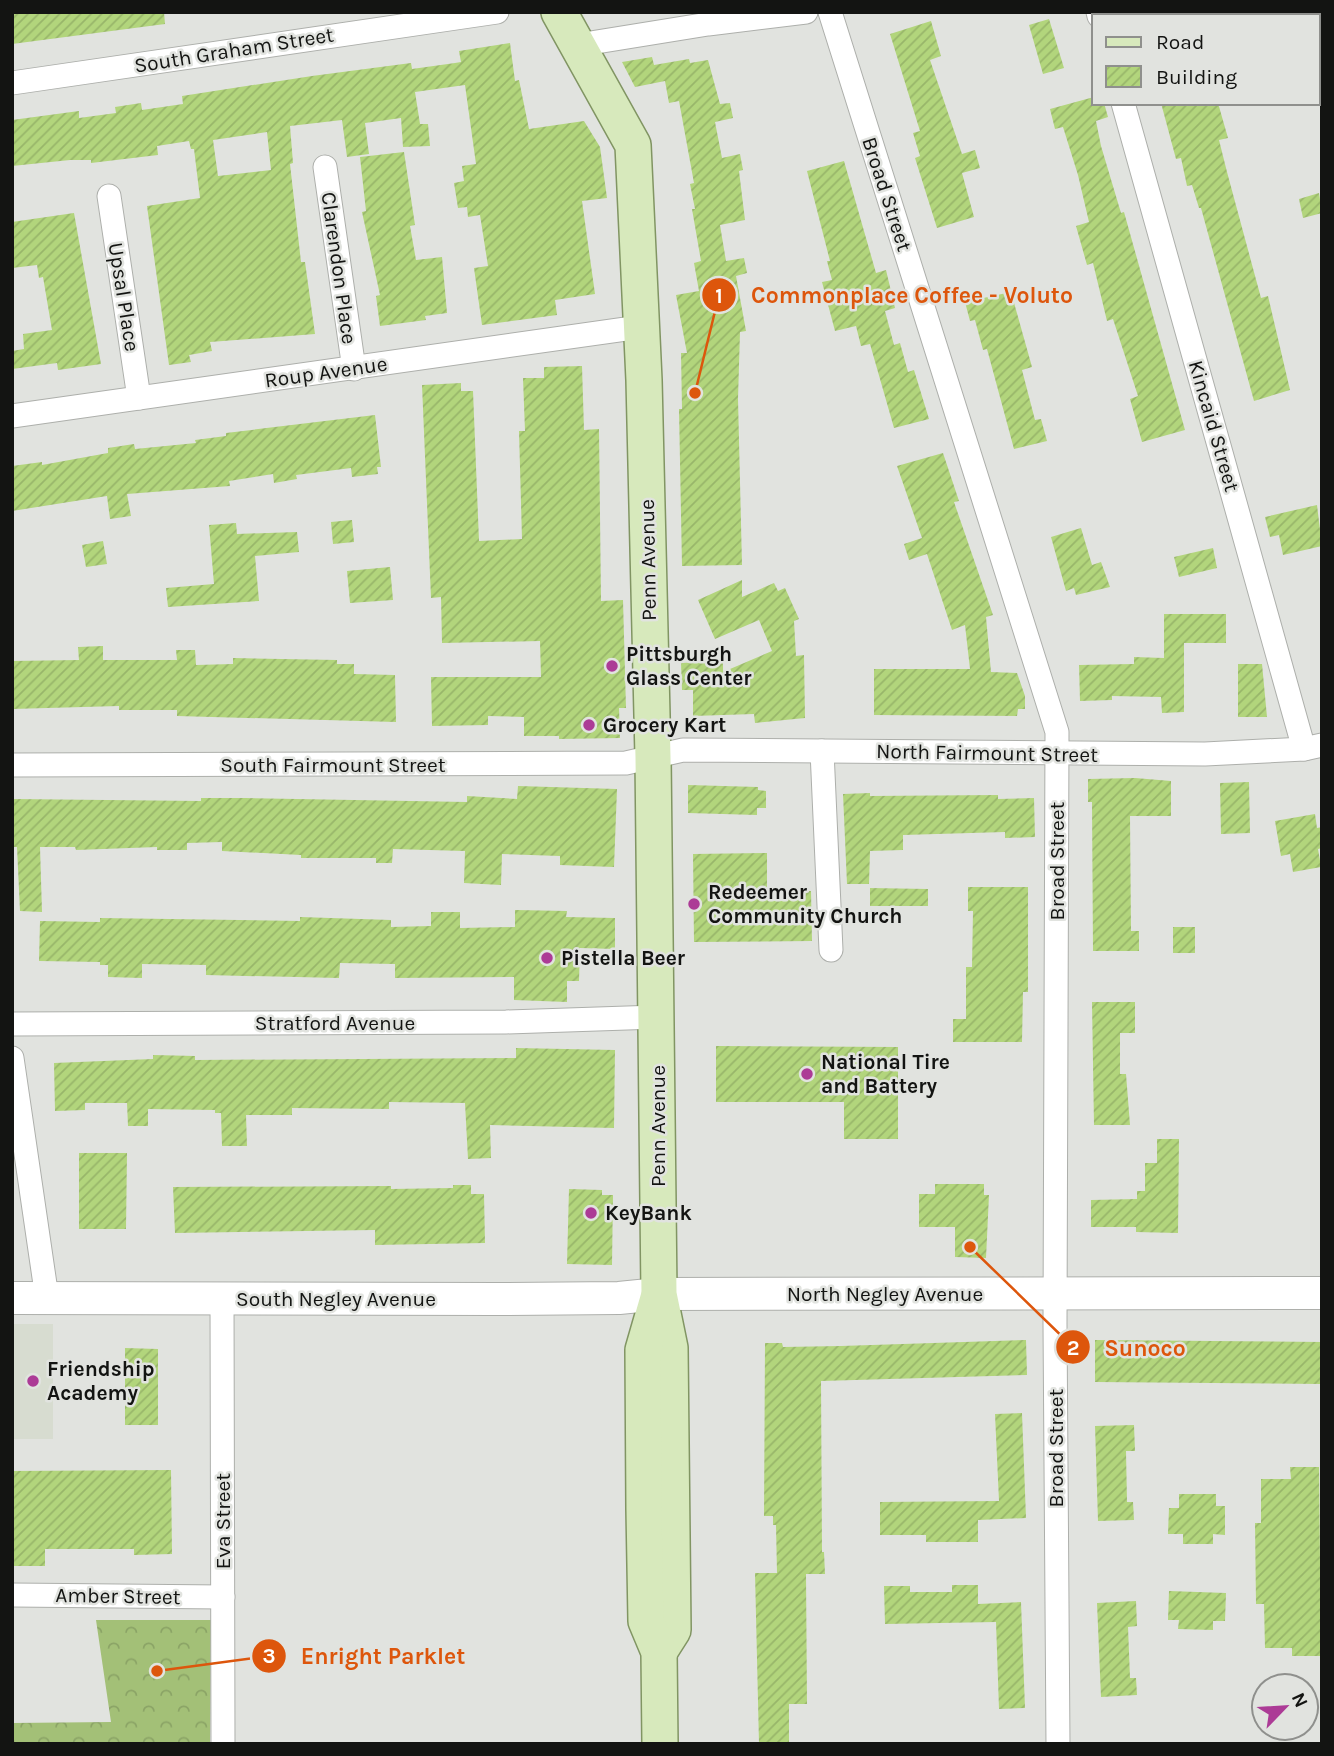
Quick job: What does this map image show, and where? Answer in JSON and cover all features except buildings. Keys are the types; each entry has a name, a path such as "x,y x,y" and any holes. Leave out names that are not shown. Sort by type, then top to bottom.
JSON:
{"main road":[{"name":"Penn Avenue","path":"559,12 633,145 653,757 657,1017 659,1294 643,1350 646,1621 659,1652 660,1744"},
{"name":"North Negley Avenue","path":"659,1294 1322,1293"},
{"name":"South Negley Avenue","path":"12,1298 499,1299 619,1298 659,1294"}],"street":[{"name":"South Graham Street","path":"12,83 497,12"},
{"path":"578,45 806,12"},
{"name":"Broad Street","path":"830,12 1054,721 1057,753 1055,1294 1058,1744"},
{"name":"Kincaid Street","path":"1124,105 1313,747"},
{"name":"Clarendon Place","path":"325,167 354,369"},
{"name":"Upsal Place","path":"109,196 139,398"},
{"name":"Roup Avenue","path":"12,416 640,327"},
{"name":"North Fairmount Street","path":"653,757 683,750 1205,754 1313,747"},
{"path":"822,751 831,950"},
{"name":"South Fairmount Street","path":"12,765 625,763 653,757"},
{"name":"Stratford Avenue","path":"12,1024 506,1022 657,1017"},
{"path":"12,1058 47,1298"},
{"name":"Eva Street","path":"222,1297 223,1744"},
{"name":"Amber Street","path":"12,1595 223,1597"}],"shaded area":[{"name":"Friendship Academy","path":"12,1324 53,1324 53,1439 12,1439"}],"green space":[{"path":"96,1620 211,1620 210,1744 12,1744 12,1723 111,1722"}],"place":[{"name":"Commonplace Coffee - Voluto","path":"695,393"},
{"name":"Pittsburgh Glass Center","path":"612,666"},
{"name":"Grocery Kart","path":"589,725"},
{"name":"Redeemer Community Church","path":"694,904"},
{"name":"Pistella Beer","path":"547,958"},
{"name":"National Tire and Battery","path":"807,1074"},
{"name":"KeyBank","path":"591,1213"},
{"name":"Sunoco","path":"970,1247"},
{"name":"Friendship Academy","path":"33,1381"},
{"name":"Enright Parklet","path":"157,1671"}]}
